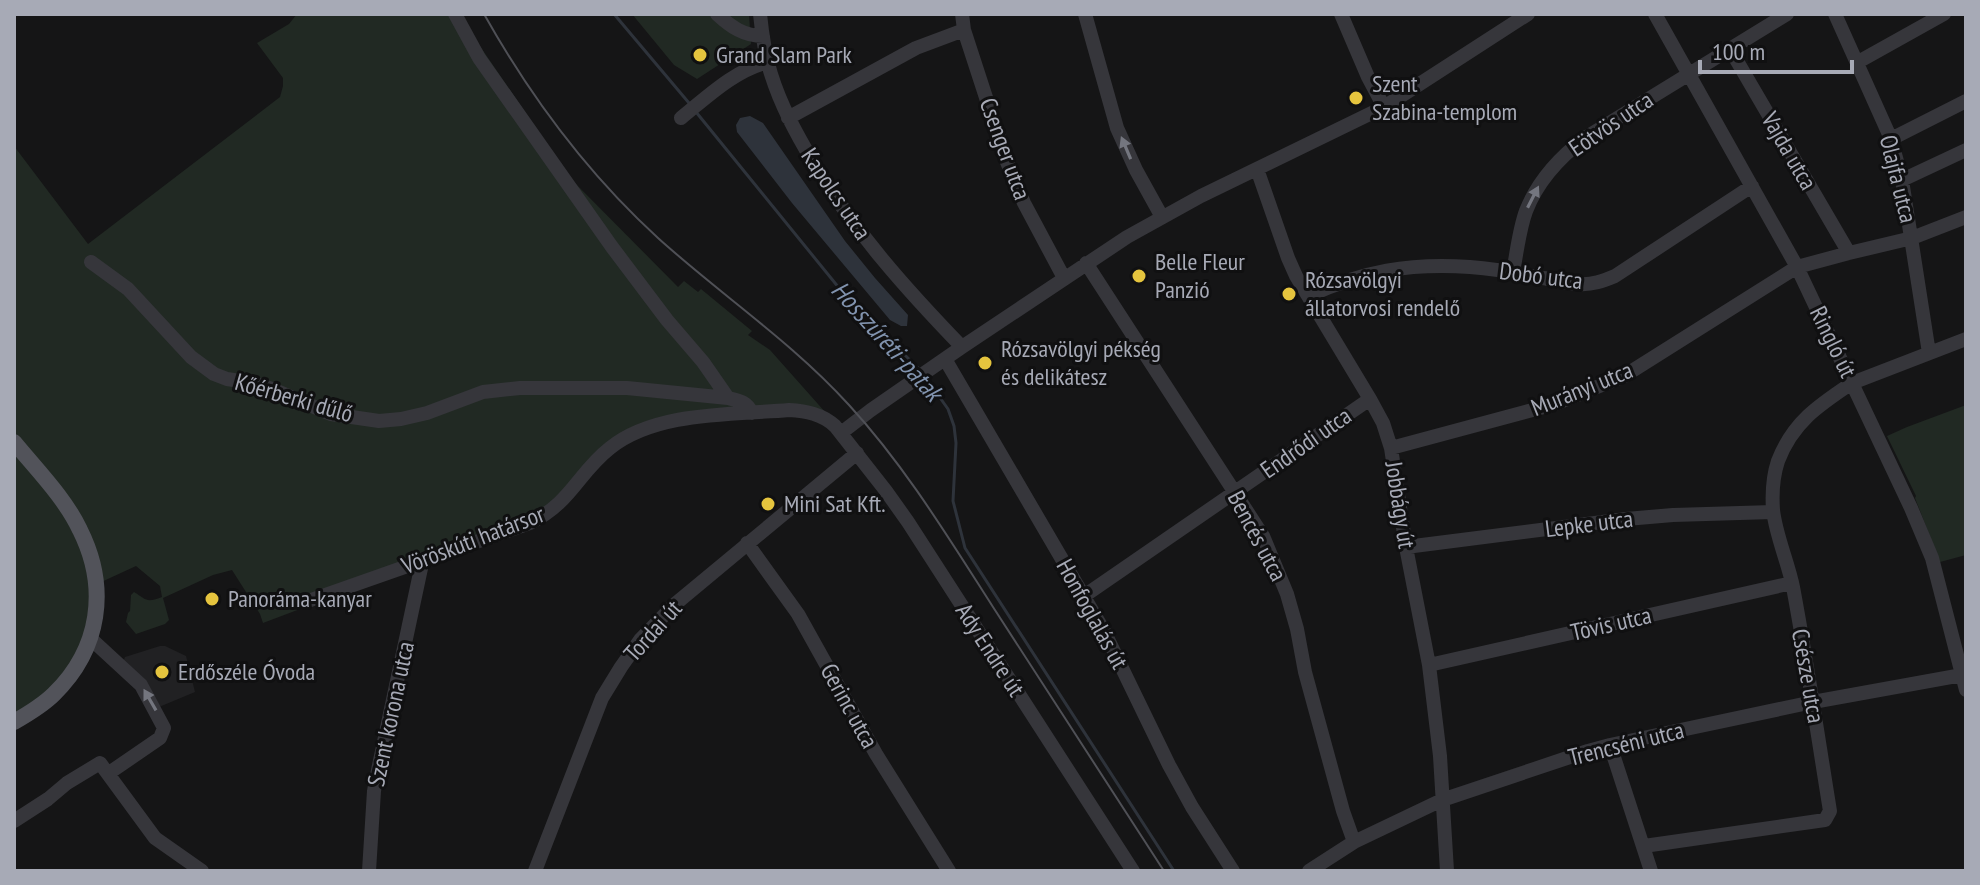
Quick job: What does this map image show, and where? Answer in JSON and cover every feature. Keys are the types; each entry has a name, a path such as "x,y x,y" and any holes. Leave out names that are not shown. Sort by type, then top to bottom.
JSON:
{"main road":[{"path":"14,442 73,517 85,541 96,584 95,624 81,659 53,695 14,722"}],"street":[{"name":"Kőérberki dűlő","path":"455,14 479,58 612,247 728,398"},
{"path":"717,14 738,31 750,36 763,36"},
{"name":"Kapolcs utca","path":"760,14 768,62 788,118 837,200 905,287 962,347"},
{"name":"Csenger utca","path":"962,14 964,30 1007,162 1024,203 1064,278"},
{"path":"1085,14 1117,128 1162,217"},
{"path":"1341,14 1384,107"},
{"path":"841,433 1086,263 1162,217 1384,107 1528,14"},
{"name":"Ringló út","path":"1655,14 1797,267 1926,541 1966,690"},
{"name":"Eötvös utca","path":"1513,272 1526,211 1542,181 1564,154 1688,73 1787,14"},
{"name":"Olajfa utca","path":"1835,14 1891,139 1902,180 1929,353"},
{"path":"1858,62 1944,14"},
{"path":"788,118 916,48 964,30"},
{"name":"Vajda utca","path":"1730,49 1849,253"},
{"path":"684,116 742,72 768,62"},
{"path":"1891,139 1966,101"},
{"path":"1902,180 1966,150"},
{"name":"Jobbágy út","path":"1257,169 1288,258 1370,399 1383,423 1391,448 1429,665 1440,756 1447,871"},
{"name":"Dobó utca","path":"1308,296 1337,283 1401,267 1471,267 1578,285 1600,282 1615,276 1752,186"},
{"name":"Murányi utca","path":"1391,448 1555,404 1624,376 1797,267 1912,238 1966,217"},
{"name":"Kőérberki dűlő","path":"91,262 128,289 191,357 214,374 272,389 331,414 379,421 401,419 427,413 483,392 520,388 627,388 728,398 748,405 752,413"},
{"name":"Bencés utca","path":"1086,263 1263,536 1287,594 1305,672 1354,842"},
{"name":"Csésze utca","path":"1644,846 1825,820 1828,817 1830,811 1792,583 1773,512 1778,463 1796,427 1811,412 1852,383 1966,339"},
{"name":"Honfoglalás út","path":"945,359 1104,631 1169,765 1233,871"},
{"name":"Endrődi utca","path":"1084,596 1370,399"},
{"name":"Vöröskúti határsor","path":"308,601 545,516 569,495 603,455 632,434 647,428 690,418 802,410 829,421 841,433"},
{"name":"Ady Endre út","path":"841,433 908,522 1133,871"},
{"name":"Tordai út","path":"535,871 602,698 652,626 857,453"},
{"name":"Lepke utca","path":"1406,547 1626,519 1773,512"},
{"name":"Gerinc utca","path":"747,543 798,614 876,754 949,871"},
{"name":"Szent korona utca","path":"369,871 374,791 423,559"},
{"name":"Tövis utca","path":"1429,665 1792,583"},
{"path":"90,638 145,690 164,728 160,738 109,773"},
{"name":"Trencséni utca","path":"1309,871 1354,842 1442,800 1610,745 1813,702 1962,675"},
{"path":"1610,745 1651,871"},
{"path":"14,821 100,763 150,833 202,871"}],"shaded area":[{"path":"297,14 458,14 571,179 678,287 684,281 698,292 701,289 752,331 748,335 770,350 826,413 802,410 690,418 632,434 558,506 263,623 232,570 213,575 163,598 169,620 136,634 126,622 131,595 134,592 150,600 162,597 160,586 136,566 97,584 81,659 14,722 14,146 88,244 280,97 283,78 257,43 289,24"},
{"name":"Grand Slam Park","path":"632,14 749,14 751,44 697,79 674,65"},
{"path":"750,116 763,123 845,241 908,315 907,326 890,320 737,132 736,125 740,118"},
{"path":"1966,405 1966,555 1940,562 1916,496 1887,436"},
{"name":"Erdőszéle Óvoda","path":"160,646 186,656 195,692 159,707 123,662 125,657"}],"waterway":[{"name":"Hosszúréti-patak","path":"614,14 689,103"},
{"name":"Hosszúréti-patak","path":"696,112 848,299 919,369"},
{"name":"Hosszúréti-patak","path":"926,378 948,409 954,426 953,501 965,548 1174,871"}],"tram line":[{"path":"484,14 541,104 608,188 658,238 804,360 849,405 889,452 942,528 1164,871"}],"place":[{"name":"Grand Slam Park","path":"700,55"},
{"name":"Szent Szabina-templom","path":"1356,98"},
{"name":"Belle Fleur Panzió","path":"1139,276"},
{"name":"Rózsavölgyi állatorvosi rendelő","path":"1289,294"},
{"name":"Rózsavölgyi pékség és delikátesz","path":"985,363"},
{"name":"Mini Sat Kft.","path":"768,504"},
{"name":"Panoráma-kanyar","path":"212,599"},
{"name":"Erdőszéle Óvoda","path":"162,672"}]}
